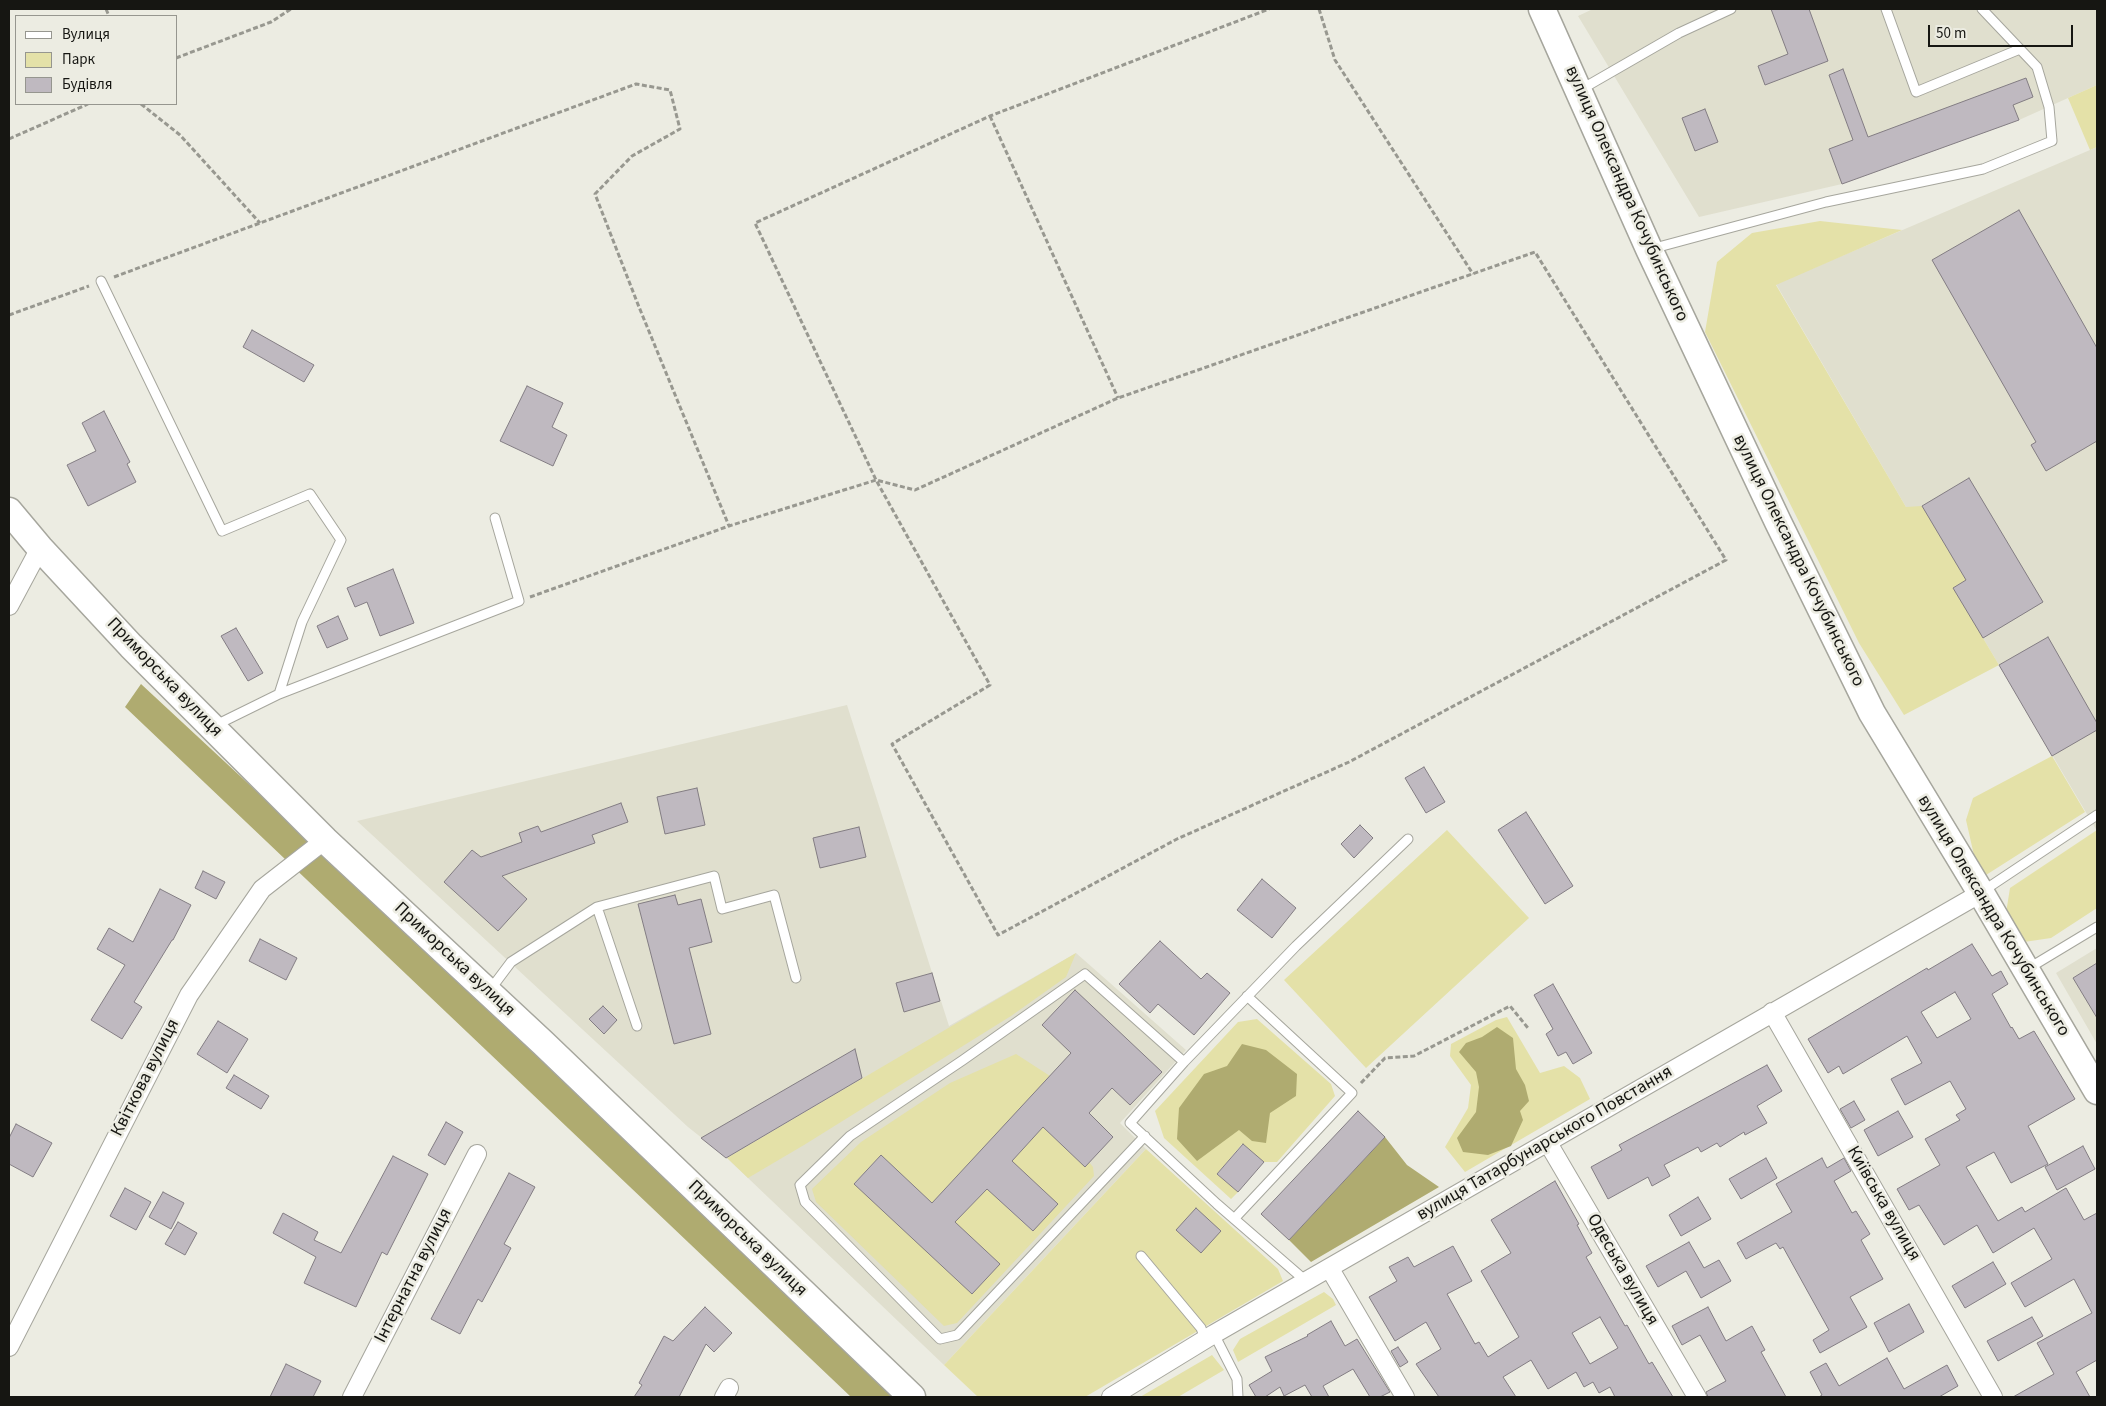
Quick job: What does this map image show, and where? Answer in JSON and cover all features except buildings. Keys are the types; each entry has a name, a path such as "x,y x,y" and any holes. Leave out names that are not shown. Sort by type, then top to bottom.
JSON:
{"street":[{"name":"вулиця Олександра Кочубинського","path":"1542,9 1649,249 1778,522 1872,713 1981,893 2097,1091"},
{"name":"Приморська вулиця","path":"9,511 40,548 131,646 326,840 912,1397"},
{"path":"9,606 40,548"},
{"name":"Квіткова вулиця","path":"9,1347 189,995 262,889 326,840"},
{"name":"вулиця Татарбунарського Повстання","path":"1111,1397 1210,1337 1981,893"},
{"name":"Київська вулиця","path":"1772,1012 1993,1397"},
{"name":"Одеська вулиця","path":"1548,1143 1696,1397"},
{"name":"Інтернатна вулиця","path":"352,1397 477,1154"},
{"path":"1330,1269 1405,1397"}],"lane":[{"path":"1579,90 1679,33 1731,9"},
{"path":"1886,9 1916,92 2020,48"},
{"path":"1649,249 1826,202 1983,169 2052,141 2049,107 2037,67 1982,9"},
{"path":"101,281 222,531 310,494 341,540 302,622 279,694"},
{"path":"212,727 279,694 519,601 495,518"},
{"path":"1981,893 2097,815"},
{"path":"1307,1282 1234,1219 1130,1123 1184,1062 1247,996 1296,946 1408,839"},
{"path":"488,992 511,962 597,907 714,876 722,909 774,895 796,978"},
{"path":"597,907 637,1026"},
{"path":"2026,970 2097,927"},
{"path":"1145,1136 957,1335 940,1339 805,1202 800,1185 850,1136 1085,974 1184,1062"},
{"path":"1234,1219 1352,1093 1247,996"},
{"path":"1141,1256 1200,1328 1210,1337 1237,1379 1238,1397"}],"path":[{"path":"178,57 270,22 291,9"},
{"path":"519,601 730,526 876,480 915,490 1118,398 1536,252 1726,560 1349,762 1176,839 998,936 892,744 990,685 876,480 755,222 990,116 1269,9"},
{"path":"1319,9 1335,60 1473,274"},
{"path":"9,315 636,84 670,90 680,129 632,156 595,194 639,307 730,526"},
{"path":"9,139 86,105"},
{"path":"142,105 180,135 260,223"},
{"path":"990,116 1118,398"},
{"path":"1352,1093 1385,1058 1414,1056 1510,1006 1528,1028"}],"shaded area":[{"path":"1593,9 2097,9 2097,85 2019,120 1842,184 1699,217 1578,16"},
{"path":"2097,147 2097,831 1983,638 1922,507 1906,507 1776,284"},
{"path":"141,684 909,1397 851,1397 125,707"},
{"path":"847,705 949,1026 1076,953 1186,1050 1120,1123 1146,1149 944,1365 727,1158 688,1127 357,821"},
{"path":"2097,948 2097,1044 2056,973"},
{"path":"1497,1027 1513,1038 1516,1069 1525,1085 1529,1101 1520,1111 1523,1120 1511,1146 1488,1155 1463,1152 1457,1138 1476,1112 1479,1087 1476,1072 1459,1052 1466,1043 1482,1037"},
{"path":"1242,1044 1266,1050 1297,1074 1296,1096 1270,1113 1266,1143 1252,1141 1239,1130 1197,1161 1177,1139 1179,1108 1204,1074 1227,1066"},
{"path":"1385,1137 1407,1165 1439,1187 1311,1262 1289,1240"}],"green space":[{"path":"2097,85 2097,147 2090,150 2068,98"},
{"path":"1820,221 1902,230 1776,285 1906,507 1922,506 1966,580 1983,638 1999,665 1904,715 1859,643 1705,332 1717,262 1752,233"},
{"path":"2052,756 2085,812 1986,875 1976,864 1966,820 1973,798"},
{"path":"1447,830 1529,918 1366,1068 1284,980"},
{"path":"2097,830 2097,908 2051,938 2024,942 2006,913 2010,888"},
{"path":"1076,953 1066,977 1011,1016 748,1178 727,1158"},
{"path":"1507,1017 1540,1073 1564,1066 1580,1078 1590,1099 1465,1172 1445,1147 1468,1108 1471,1085 1450,1056 1451,1044 1496,1020"},
{"path":"1257,1019 1331,1084 1335,1096 1277,1162 1264,1162 1242,1144 1217,1174 1238,1192 1231,1199 1164,1138 1155,1111 1238,1022"},
{"path":"1016,1054 1050,1076 932,1203 881,1155 854,1183 972,1294 1000,1264 955,1222 987,1189 1032,1231 1058,1205 1012,1161 1043,1127 1085,1167 1089,1162 1093,1167 1094,1176 957,1323 944,1326 816,1202 812,1189 861,1142 950,1083"},
{"path":"1146,1149 1278,1269 1283,1281 1085,1397 978,1397 944,1365"},
{"path":"1324,1292 1333,1299 1336,1305 1238,1362 1233,1350 1240,1339"},
{"path":"1212,1355 1224,1370 1178,1397 1140,1397"}]}
